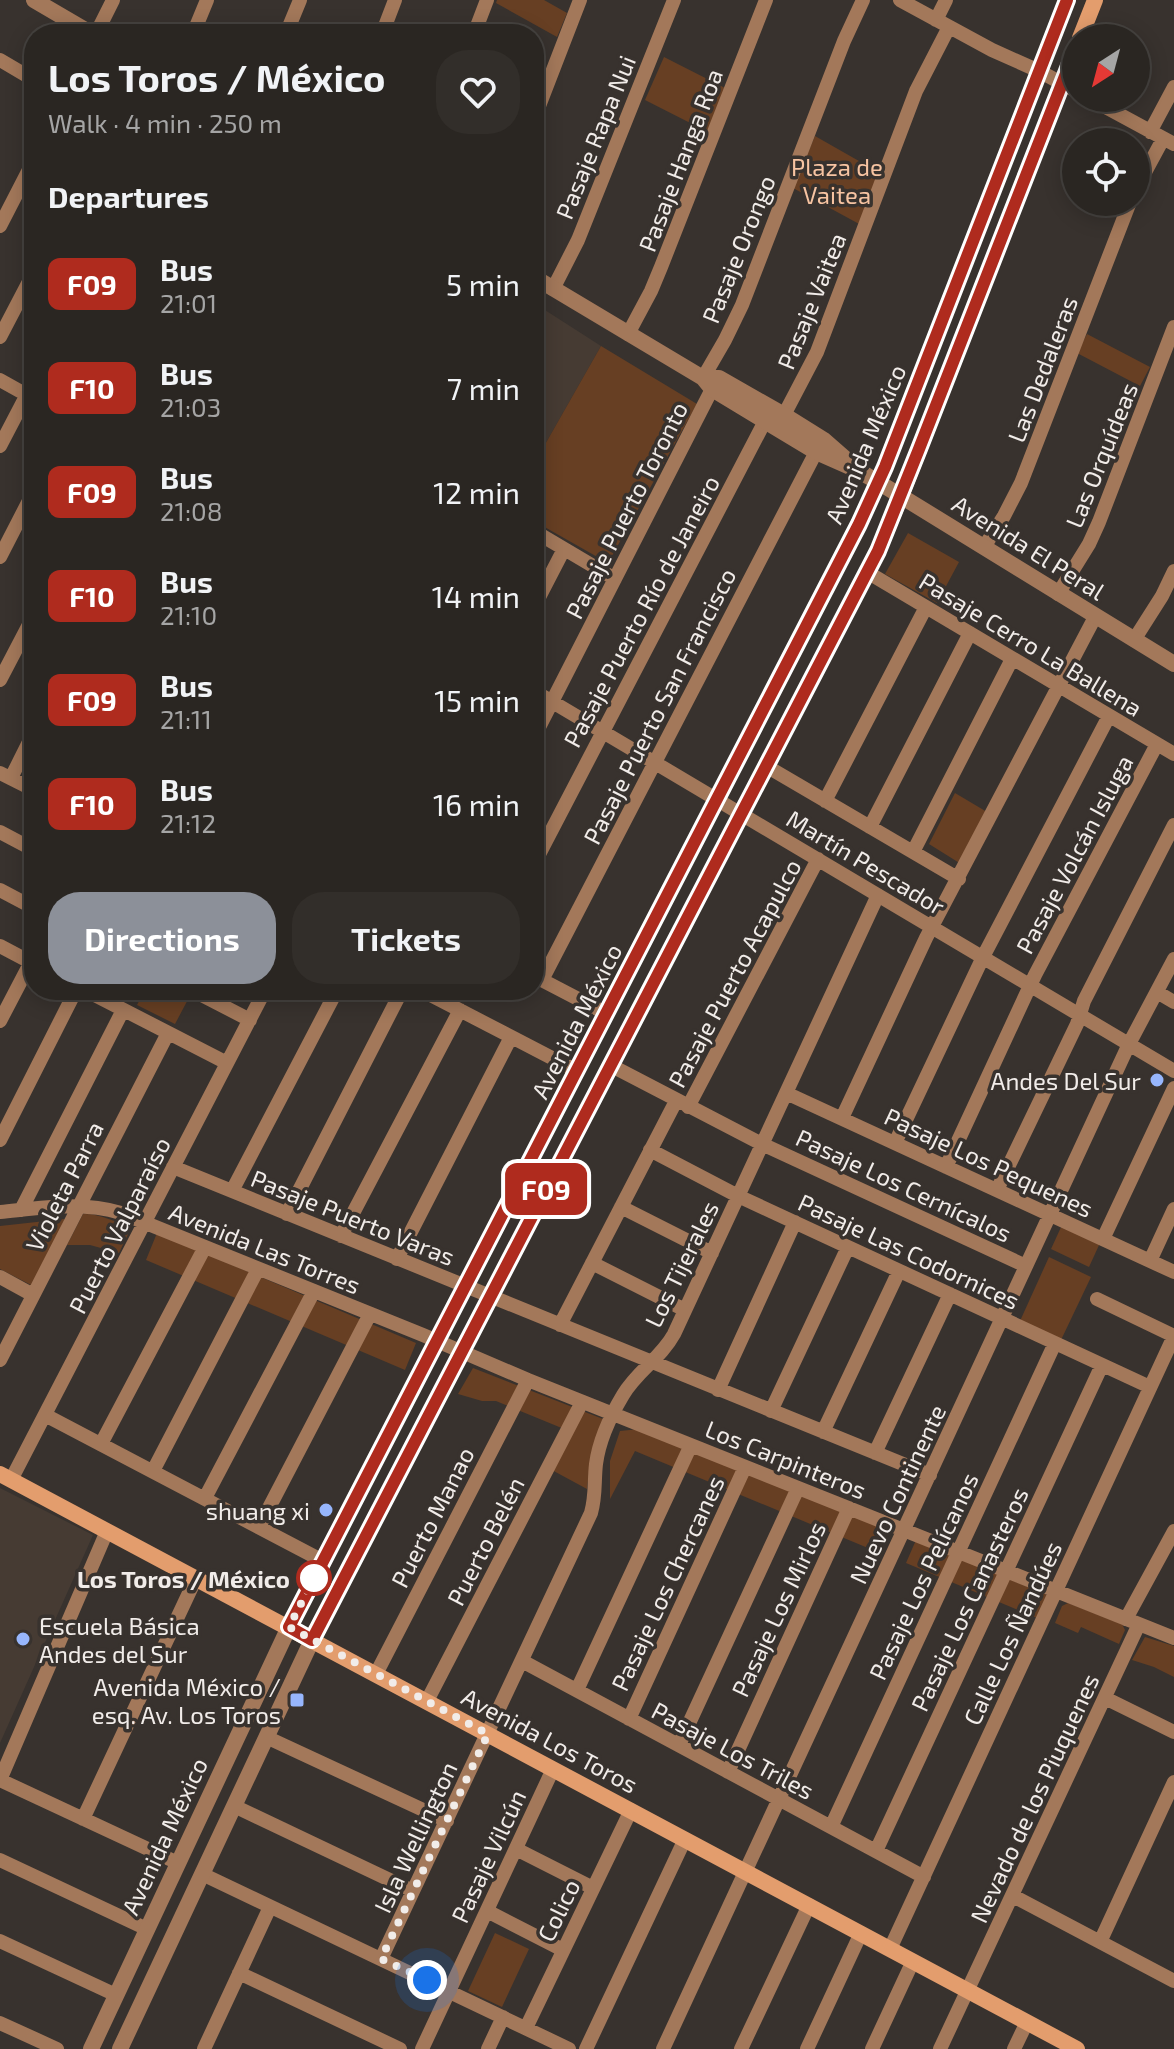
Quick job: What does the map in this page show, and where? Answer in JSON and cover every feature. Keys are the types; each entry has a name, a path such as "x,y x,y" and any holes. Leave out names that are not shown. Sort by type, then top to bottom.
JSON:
{"main road":[{"name":"Avenida México","path":"289,1627 841,562 878,482 1067,0"},
{"path":"1086,24 1095,0"},
{"name":"Avenida México","path":"312,1640 867,572 1062,104"},
{"name":"Avenida Los Toros","path":"6,1477 1077,2049"}],"street":[{"path":"34,0 76,24"},
{"path":"100,24 113,0"},
{"path":"197,24 207,0"},
{"path":"290,24 300,0"},
{"path":"386,24 395,0"},
{"path":"478,24 487,0"},
{"path":"544,93 580,0"},
{"name":"Pasaje Rapa Nui","path":"553,289 578,240 674,0"},
{"name":"Pasaje Hanga Roa","path":"628,334 661,267 766,0"},
{"name":"Pasaje Orongo","path":"708,384 863,0"},
{"path":"900,0 992,50 1062,83"},
{"name":"Pasaje Vaitea","path":"784,415 817,352 942,23 946,0"},
{"path":"0,60 24,74"},
{"path":"1150,163 1163,138 1174,87"},
{"path":"1115,112 1163,138"},
{"path":"0,226 24,179"},
{"name":"Las Dedaleras","path":"984,547 1021,483 1125,216"},
{"name":"Avenida El Peral","path":"544,283 816,452 878,482 1174,664"},
{"path":"0,337 24,291"},
{"name":"Las Orquídeas","path":"1058,594 1099,522 1174,327"},
{"name":"Avenida El Peral","path":"708,384 719,378 784,415 824,440 859,471"},
{"path":"0,380 24,394"},
{"name":"Pasaje Puerto Toronto","path":"544,718 615,579 708,384"},
{"path":"0,446 24,407"},
{"name":"Pasaje Puerto Río de Janeiro","path":"544,845 765,421"},
{"name":"Pasaje Puerto San Francisco","path":"544,967 655,763 816,452"},
{"path":"0,557 24,510"},
{"path":"544,537 615,579"},
{"path":"544,588 564,549"},
{"path":"1134,640 1174,571"},
{"name":"Pasaje Cerro La Ballena","path":"867,572 1174,754"},
{"path":"825,801 926,607"},
{"path":"842,1118 926,938 1095,617"},
{"path":"870,827 970,633"},
{"path":"0,680 24,634"},
{"path":"913,852 1012,659"},
{"name":"Martín Pescador","path":"544,697 1174,1071"},
{"path":"895,1143 983,957 1109,716"},
{"name":"Pasaje Volcán Isluga","path":"946,1167 1031,985 1157,744"},
{"path":"24,747 5,775 24,785"},
{"path":"766,766 959,879"},
{"path":"997,1190 1084,1001 1174,825"},
{"path":"0,832 24,845"},
{"name":"Pasaje Puerto Acapulco","path":"560,1325 650,1150 682,1104 818,859"},
{"path":"0,890 24,903"},
{"name":"Los Tijerales","path":"488,1734 591,1513 598,1454 614,1414 628,1386 669,1342 878,895"},
{"path":"0,946 24,957"},
{"name":"Nuevo Continente","path":"663,2049 1129,1044 1174,959"},
{"path":"0,1021 24,977"},
{"path":"544,981 607,1014"},
{"path":"1157,992 1174,1002"},
{"path":"0,1140 71,1000"},
{"path":"104,1000 227,1063"},
{"path":"211,1000 250,1020"},
{"name":"Puerto Valparaíso","path":"6,1477 45,1415 260,1000"},
{"path":"232,1191 332,1000"},
{"path":"287,1214 397,1000"},
{"path":"440,1000 577,1071"},
{"path":"21,1210 123,1010"},
{"path":"341,1236 460,1010"},
{"name":"Violeta Parra","path":"0,1360 5,1338 33,1295 168,1033"},
{"path":"397,1259 511,1037"},
{"path":"610,1065 762,1144"},
{"path":"1103,1239 1174,1088"},
{"name":"Pasaje Los Pequenes","path":"786,1093 1174,1272"},
{"name":"Pasaje Los Cernícalos","path":"762,1144 1026,1266"},
{"name":"Pasaje Las Codornices","path":"650,1150 738,1196 1150,1387"},
{"name":"Pasaje Puerto Varas","path":"173,1167 930,1475"},
{"name":"Avenida Las Torres","path":"0,1212 79,1205 104,1208 461,1352"},
{"path":"621,1207 712,1253"},
{"path":"1150,1261 1174,1209"},
{"path":"718,1390 795,1222"},
{"path":"101,1444 205,1247"},
{"path":"771,1411 848,1247"},
{"path":"592,1263 685,1310"},
{"path":"153,1471 258,1269"},
{"path":"823,1432 899,1271"},
{"path":"0,1277 33,1295"},
{"path":"205,1498 314,1291"},
{"path":"875,1453 950,1294"},
{"path":"1097,1299 1174,1336"},
{"path":"259,1527 370,1314"},
{"name":"Calle Los Ñandúes","path":"890,1949 1174,1336"},
{"name":"Pasaje Los Pelícanos","path":"831,1827 1055,1343"},
{"name":"Los Carpinteros","path":"461,1352 1174,1638"},
{"name":"Pasaje Los Canasteros","path":"876,1851 1102,1365"},
{"name":"Puerto Manao","path":"376,1674 528,1380"},
{"name":"Puerto Belén","path":"427,1701 582,1402"},
{"path":"45,1415 323,1561"},
{"path":"577,1690 691,1445"},
{"name":"Pasaje Los Chercanes","path":"629,1719 745,1467"},
{"path":"679,1745 798,1488"},
{"name":"Pasaje Los Mirlos","path":"728,1772 849,1508"},
{"path":"107,1531 0,1780 178,1863"},
{"name":"Nevado de los Piuquenes","path":"940,2049 1105,1698 1132,1621 1174,1531"},
{"path":"83,1819 196,1578"},
{"name":"Avenida México","path":"91,2049 289,1627"},
{"name":"Avenida México","path":"120,2049 312,1640"},
{"name":"Pasaje Los Triles","path":"522,1661 924,1877"},
{"path":"1105,1698 1174,1732"},
{"name":"Isla Wellington","path":"381,1959 488,1734"},
{"path":"266,1737 447,1821"},
{"name":"Pasaje Vilcún","path":"422,2049 553,1769"},
{"path":"1100,1942 1174,1782"},
{"path":"234,1806 413,1891"},
{"name":"Colico","path":"526,2028 631,1810"},
{"path":"586,2049 685,1839"},
{"path":"516,1849 593,1888"},
{"path":"0,1860 147,1929"},
{"path":"202,1874 569,2049"},
{"path":"1013,1896 1174,1981"},
{"path":"741,2049 809,1905"},
{"path":"211,2047 239,1973 270,1907"},
{"path":"487,1911 563,1950"},
{"path":"807,2049 861,1933"},
{"path":"0,1941 116,1995"},
{"path":"872,2049 913,1961"},
{"path":"239,1973 400,2049"},
{"path":"488,2049 503,2017"},
{"path":"1014,2049 1027,2022"},
{"path":"0,2023 57,2049"}],"shaded area":[{"path":"544,309 601,346 544,446"},
{"name":"Escuela Básica Andes del Sur","path":"0,1488 93,1535 0,1743"}],"green space":[{"path":"497,0 544,0 567,13 557,37 544,30 544,24 534,24 496,3"},
{"path":"664,57 725,88 708,132 645,100"},
{"name":"Plaza de Vaitea","path":"815,136 880,173 861,225 793,188"},
{"path":"1087,334 1150,367 1140,386 1077,353"},
{"path":"601,346 697,404 608,563 544,527 544,446"},
{"path":"908,533 959,562 937,603 885,574"},
{"path":"955,793 987,812 961,864 929,844"},
{"path":"140,1000 188,1000 175,1024 137,1005"},
{"path":"83,1214 101,1216 131,1228 119,1253 90,1245 67,1245"},
{"path":"64,1219 66,1223 35,1283 31,1285 0,1269 0,1226"},
{"path":"1062,1225 1100,1243 1089,1267 1051,1249"},
{"path":"157,1233 416,1343 405,1370 146,1260"},
{"path":"1049,1257 1091,1277 1061,1340 1020,1321"},
{"path":"473,1368 603,1419 587,1489 550,1469 569,1431 496,1401 482,1401 458,1394"},
{"path":"639,1429 889,1531 880,1553 635,1451 610,1499 610,1461 620,1431"},
{"path":"916,1540 1047,1595 1037,1618 906,1563"},
{"path":"1068,1603 1122,1624 1125,1630 1119,1644 1081,1627 1078,1633 1055,1623 1062,1606"},
{"path":"1145,1637 1174,1646 1174,1677 1132,1660"},
{"path":"495,1933 529,1949 502,2007 468,1991"}],"bus line":[{"name":"F09","path":"1062,84 878,551 312,1640 289,1627 859,524 885,467 1067,0"}],"place":[{"name":"Andes Del Sur","path":"1157,1080"},
{"name":"shuang xi","path":"326,1510"},
{"name":"Los Toros / México","path":"314,1578"},
{"name":"Escuela Básica Andes del Sur","path":"23,1639"},
{"name":"Avenida México / esq. Av. Los Toros","path":"297,1700"}],"route":[{"path":"314,1578 289,1627 488,1734 381,1959 427,1980"}]}
